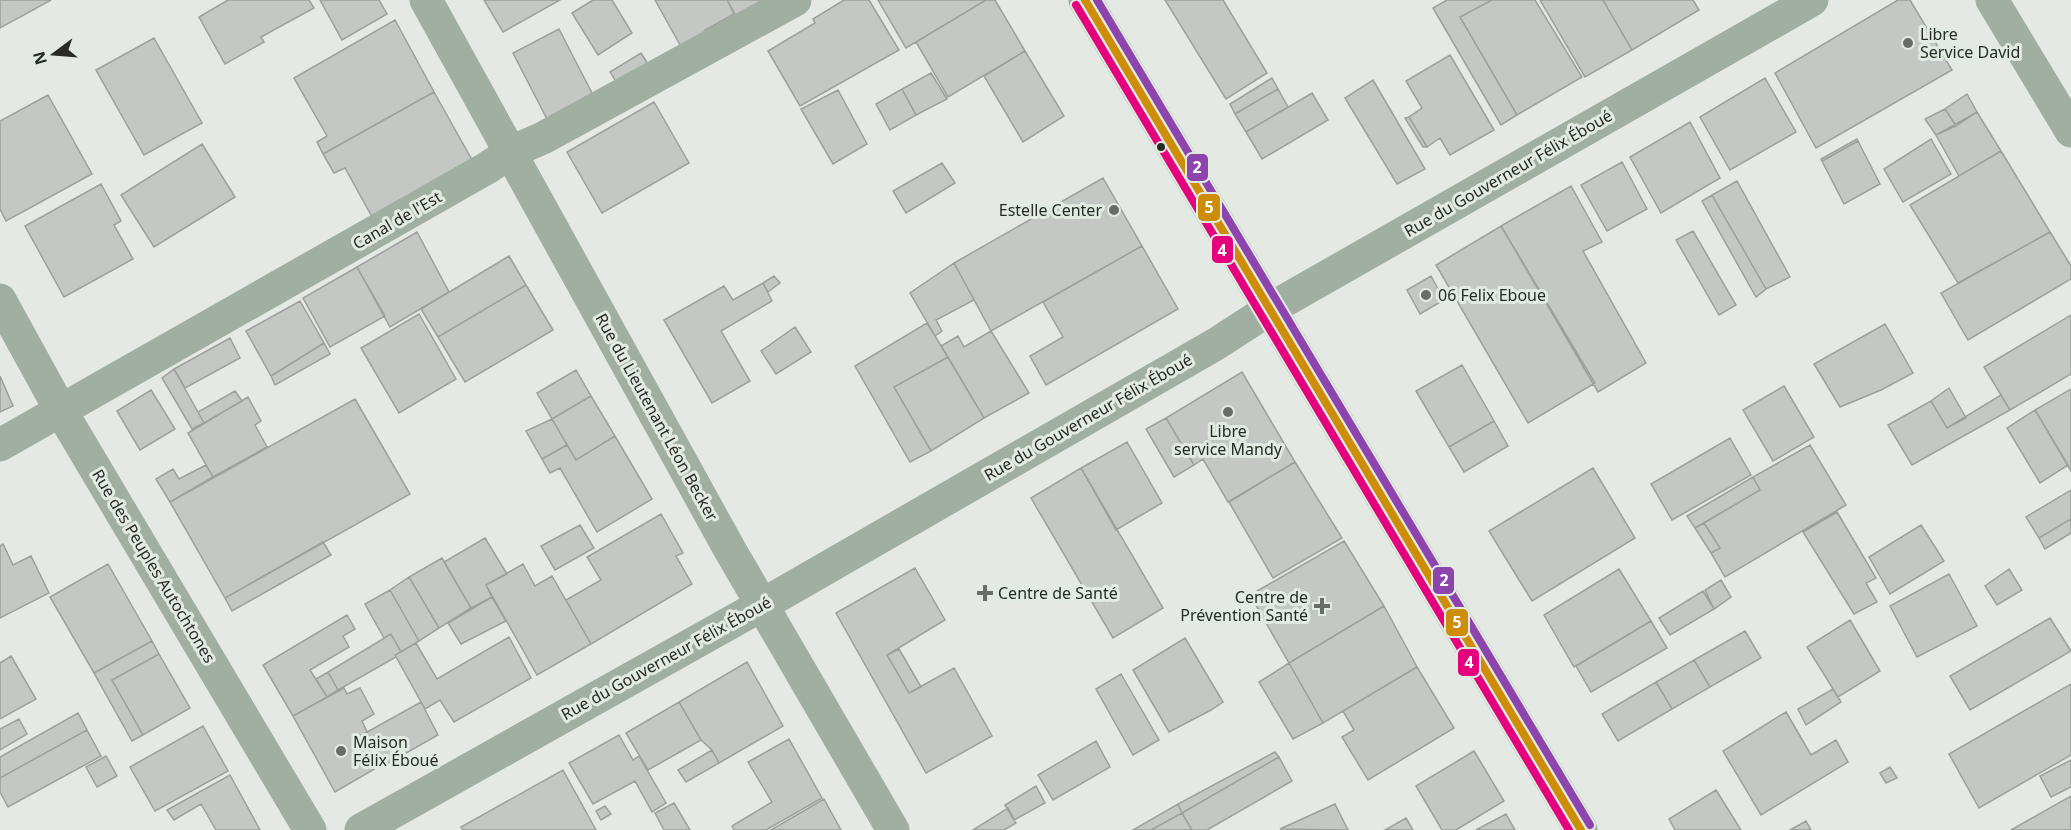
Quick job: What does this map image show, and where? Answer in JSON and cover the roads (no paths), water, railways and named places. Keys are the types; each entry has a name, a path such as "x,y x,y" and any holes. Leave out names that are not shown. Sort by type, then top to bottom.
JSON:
{"street":[{"name":"Rue du Lieutenant Léon Becker","path":"426,0 762,605 893,830"},
{"name":"Canal de l'Est","path":"0,445 487,168 511,152 543,138 795,0"},
{"path":"1085,0 1581,830"},
{"name":"Rue du Gouverneur Félix Éboué","path":"361,830 762,605 1216,344 1270,309 1812,0"},
{"path":"1992,0 2071,131"},
{"name":"Rue des Peuples Autochtones","path":"0,300 61,411 310,830"}],"place":[{"name":"Libre Service David","path":"1908,43"},
{"name":"Estelle Center","path":"1114,210"},
{"name":"06 Felix Eboue","path":"1426,295"},
{"name":"Libre service Mandy","path":"1228,412"},
{"name":"Centre de Santé","path":"985,593"},
{"name":"Centre de Prévention Santé","path":"1322,606"},
{"name":"Maison Félix Éboué","path":"341,751"}]}
